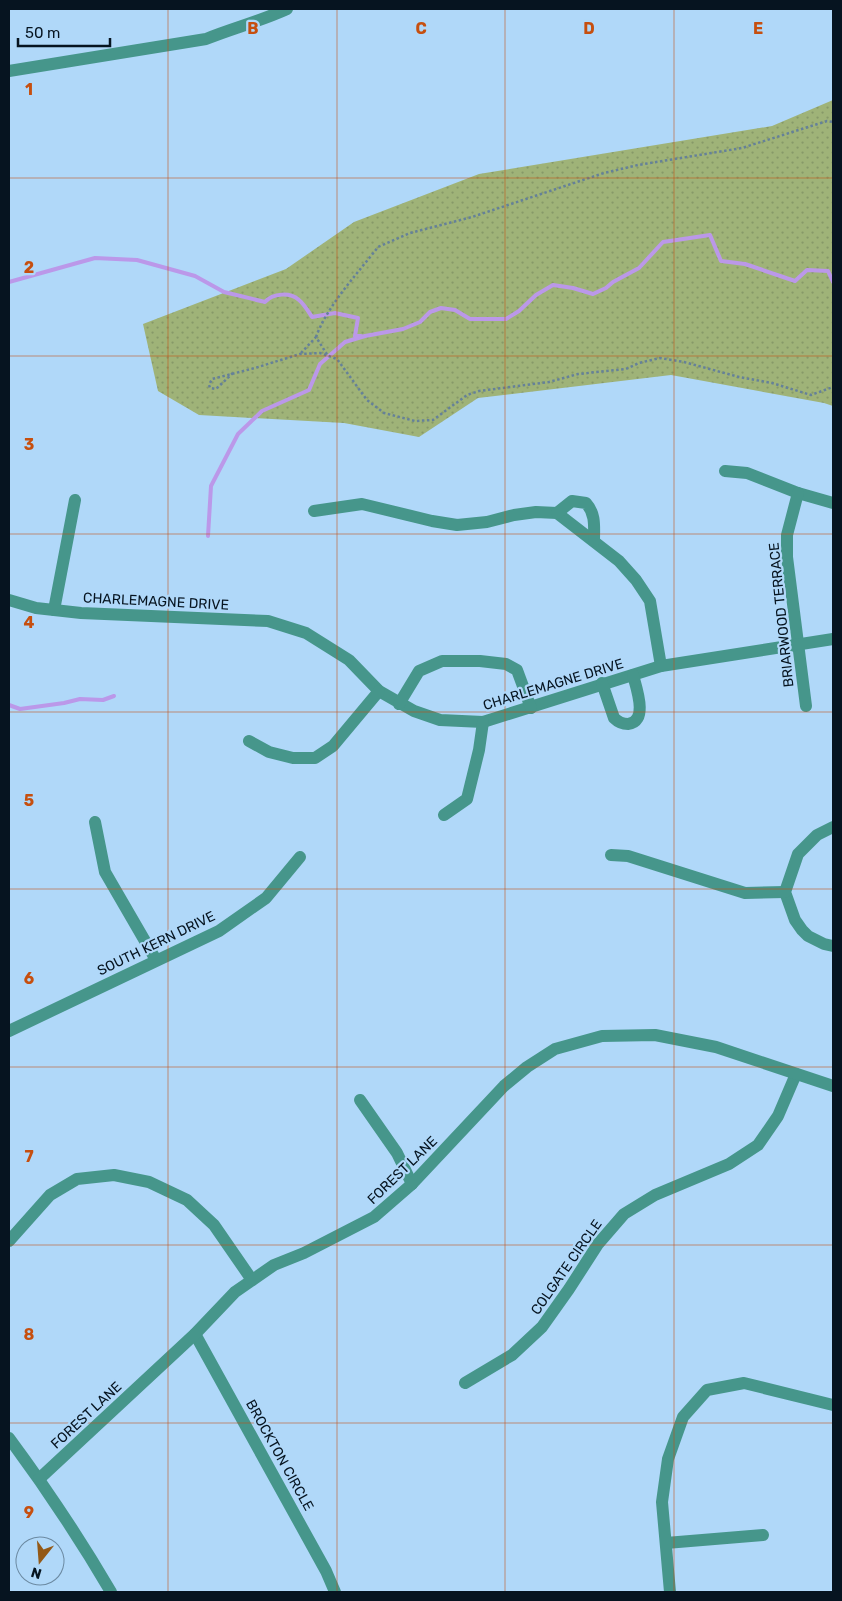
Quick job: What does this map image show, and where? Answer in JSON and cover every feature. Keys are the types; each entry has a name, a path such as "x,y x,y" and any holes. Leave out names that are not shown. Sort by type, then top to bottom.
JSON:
{"street":[{"path":"9,72 206,39 270,17 287,9"},
{"path":"725,471 747,473 833,503"},
{"name":"BRIARWOOD TERRACE","path":"798,492 787,535 787,557 806,706"},
{"path":"54,610 75,500"},
{"path":"557,513 572,501 586,503 591,508 595,523 594,540"},
{"path":"314,511 362,504 457,525 487,522 536,512 557,513 619,561 636,580 650,601 662,666"},
{"name":"CHARLEMAGNE DRIVE","path":"9,600 36,608 90,614 268,621 306,633 349,660 379,691 399,704 440,720 484,722 602,683 662,666 833,639"},
{"path":"399,704 419,671 442,661 480,661 506,664 517,670 530,708"},
{"path":"602,683 614,718 623,724 631,724 640,713 633,675"},
{"path":"249,741 269,752 293,758 315,758 332,746 379,691"},
{"path":"444,815 467,799 484,722"},
{"path":"95,822 105,872 156,960"},
{"path":"833,827 817,835 798,854 785,892 795,920 802,930 808,936 833,946"},
{"path":"611,856 628,856 745,894 785,892"},
{"name":"SOUTH KERN DRIVE","path":"9,1031 218,931 266,898 300,857"},
{"name":"FOREST LANE","path":"39,1479 195,1334 235,1292 274,1265 304,1253 374,1217 412,1184 504,1086 527,1067 555,1049 602,1036 655,1035 716,1047 833,1086"},
{"name":"COLGATE CIRCLE","path":"465,1383 512,1355 542,1327 598,1244 624,1214 655,1195 730,1164 758,1145 778,1116 796,1074"},
{"path":"360,1100 398,1153 412,1184"},
{"path":"9,1241 50,1195 77,1179 114,1175 149,1182 187,1200 214,1225 252,1280"},
{"name":"BROCKTON CIRCLE","path":"195,1334 326,1571 335,1592"},
{"path":"670,1592 662,1502 668,1459 683,1417 707,1390 744,1383 833,1405"},
{"path":"9,1438 81,1540 111,1592"},
{"path":"666,1543 764,1535"}],"path":[{"path":"300,354 316,337 321,323 378,247 387,242 410,233 472,217 604,173 638,165 742,148 827,121 833,122"},
{"path":"316,337 328,356"},
{"path":"234,373 216,389 210,388 209,385 212,379 300,354 320,353 337,359 367,400 384,413 415,421 433,420 467,395 479,391 549,382 578,374 626,369 639,363 660,358 772,383 811,395 833,387"}],"green space":[{"path":"833,100 833,406 671,375 478,398 419,437 344,423 199,415 158,391 143,324 286,269 354,222 479,174 772,126"}],"waterway":[{"path":"208,536 211,486 238,434 262,411 309,390 320,364 345,342 403,329 420,322 430,312 441,308 455,310 470,319 506,319 519,311 536,295 553,285 593,294 639,268 663,242 710,235 721,261 745,264 795,281 807,270 828,271 833,282"},
{"path":"9,282 95,258 137,260 195,276 224,292 265,302 277,295 295,297 312,317 335,313 358,318 355,336 361,336"},
{"path":"9,705 20,709 80,699 103,700 114,696"}]}
